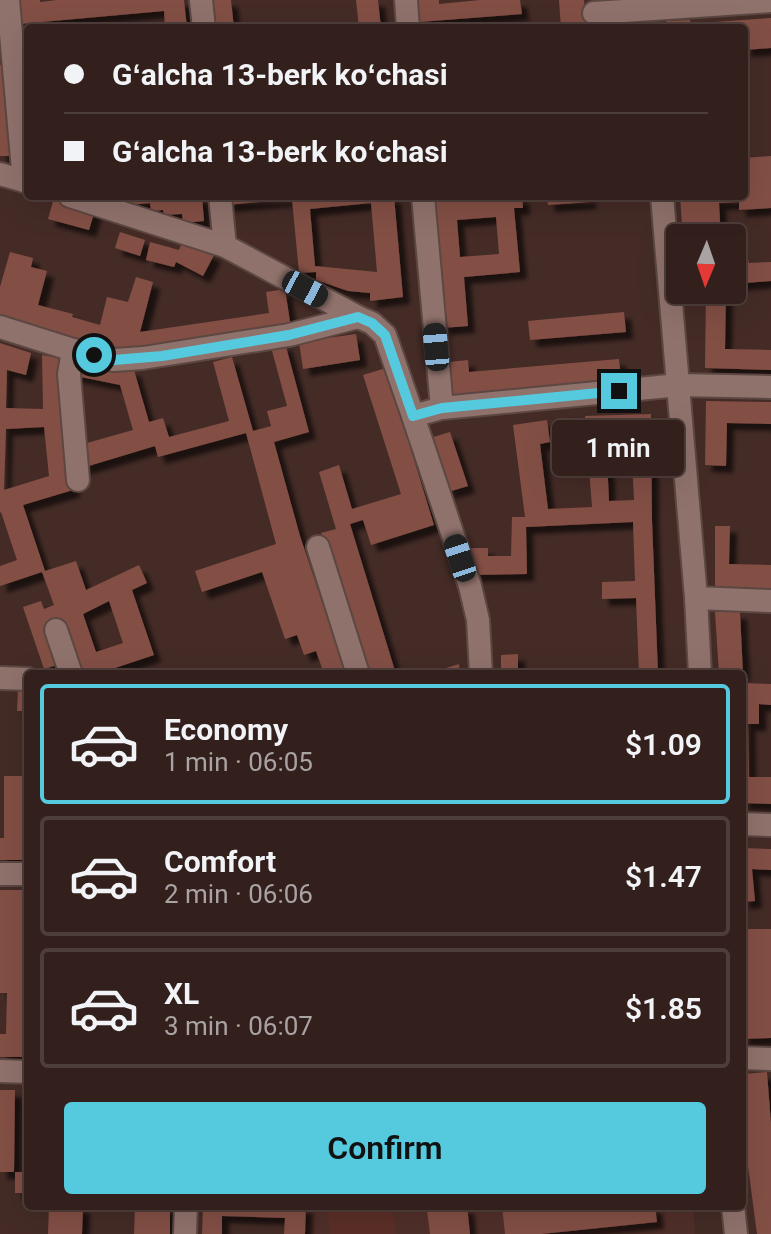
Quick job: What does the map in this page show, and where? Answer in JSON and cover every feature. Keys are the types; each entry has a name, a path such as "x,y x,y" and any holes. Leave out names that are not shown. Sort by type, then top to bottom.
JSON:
{"street":[{"path":"8,0 24,162"},
{"path":"201,0 204,24"},
{"path":"406,0 408,24"},
{"path":"594,13 648,13 771,1"},
{"path":"0,174 24,181"},
{"path":"82,200 225,246 372,323 385,335 470,586 478,620 481,670"},
{"path":"220,200 225,246"},
{"path":"423,200 442,408"},
{"path":"662,200 700,670"},
{"path":"0,327 114,360 289,335 358,317"},
{"path":"73,350 69,374 78,480"},
{"path":"413,416 442,408 679,385 771,387"},
{"path":"318,547 357,670"},
{"path":"696,598 771,601"},
{"path":"56,630 70,670"},
{"path":"0,678 24,679"},
{"path":"746,824 771,825"},
{"path":"0,874 24,874"},
{"path":"746,1058 771,1059"},
{"path":"0,1071 24,1072"},
{"path":"185,1234 186,1210"},
{"path":"733,1210 736,1234"}],"shaded area":[{"path":"307,1210 693,1210 695,1234 307,1234"},
{"path":"327,1210 393,1210 396,1234 330,1234"}],"building":[{"path":"17,0 184,0 187,24 165,24 164,11 19,24"},
{"path":"208,0 231,0 234,24 211,24"},
{"path":"356,0 378,0 381,24 359,24"},
{"path":"417,0 439,0 439,4 520,0 522,14 419,22"},
{"path":"559,0 584,0 586,24 561,24"},
{"path":"771,18 771,48 748,50 748,24 714,22"},
{"path":"690,20 690,24 666,24 666,21"},
{"path":"3,64 11,156 0,156 0,65"},
{"path":"771,156 771,208 739,210 739,202 719,203 720,224 682,224 680,200 748,200 748,158"},
{"path":"53,200 95,210 89,230 48,219"},
{"path":"128,200 202,200 204,221 183,223 182,214 164,215 163,210 151,211 150,203 129,205"},
{"path":"226,200 281,200 226,205"},
{"path":"292,200 394,200 403,297 370,301 370,293 348,291 316,280 316,272 299,273","holes":["371,203 377,272 315,266 310,209"]},
{"path":"432,200 522,200 523,208 514,208 520,272 464,277 468,326 442,328","holes":["496,217 499,254 460,257 457,220"]},
{"path":"547,200 590,202 548,205"},
{"path":"120,232 145,240 140,256 115,248"},
{"path":"183,240 214,255 203,276 176,262 174,267 146,260 150,242 179,250"},
{"path":"10,252 33,258 31,267 47,271 38,305 100,325 107,297 128,302 136,277 153,282 140,332 269,313 266,292 285,289 291,328 114,354 0,323 0,287"},
{"path":"746,259 749,263 771,262 771,281 746,283"},
{"path":"706,304 726,304 725,349 771,350 771,370 705,368"},
{"path":"624,312 626,332 530,340 528,321"},
{"path":"356,334 360,360 303,369 299,342"},
{"path":"0,343 31,353 26,375 7,370 6,408 43,409 42,355 64,359 73,490 23,505 45,571 76,561 86,590 139,565 147,583 132,590 154,655 109,670 72,670 61,664 44,669 23,607 41,601 44,609 54,605 42,572 0,586 0,566 17,560 1,512","holes":["44,427 49,476 4,490 6,429","109,601 123,643 96,652 83,614"]},
{"path":"285,343 309,432 274,442 300,536 345,670 323,670 316,651 304,655 297,635 285,639 262,572 202,592 195,571 276,544 246,433 158,457 155,446 82,468 80,445 133,430 120,385 71,375 74,359 134,370 149,422 163,418 169,437 229,421 213,362 232,357 253,431 271,426 267,411 287,406 271,347"},
{"path":"619,359 621,380 452,395 449,362 468,360 469,372"},
{"path":"386,368 434,525 371,545 363,520 350,524 395,670 364,670 321,533 336,529 319,472 339,465 352,509 401,494 363,375"},
{"path":"706,401 771,402 771,424 727,423 726,466 705,465"},
{"path":"651,414 658,670 639,670 636,598 602,599 602,582 635,581 633,522 526,527 527,574 474,575 465,548 488,548 488,556 511,556 512,517 525,517 513,425 547,420 550,442 540,444 548,509 592,507 585,416","holes":["631,437 634,500 609,501 606,438"]},
{"path":"450,432 468,486 448,492 430,438"},
{"path":"715,526 730,526 729,564 771,565 771,590 715,589"},
{"path":"715,612 740,612 743,670 719,670"},
{"path":"518,654 518,670 501,670 501,655"},
{"path":"459,664 460,670 440,670"},
{"path":"746,683 771,684 771,705 759,704 759,724 748,724 749,777 771,777 771,804 746,803"},
{"path":"18,689 24,689 24,711 17,711"},
{"path":"4,776 24,776 24,860 0,860 0,838 4,838"},
{"path":"746,848 771,849 771,870 752,869 755,901 746,902"},
{"path":"0,890 24,890 24,1057 0,1057 0,1034 6,1034 7,993 0,993"},
{"path":"746,929 771,929 771,1038 746,1039"},
{"path":"767,1072 771,1124 771,1234 757,1234 748,1166 746,1074"},
{"path":"0,1090 15,1090 14,1172 0,1172"},
{"path":"15,1172 24,1172 24,1193 15,1193"},
{"path":"49,1210 83,1210 82,1234 48,1234"},
{"path":"135,1210 170,1210 170,1234 134,1234"},
{"path":"203,1210 306,1210 305,1234 284,1234 285,1218 222,1216 222,1234 202,1234"},
{"path":"427,1210 467,1210 470,1234 430,1234"},
{"path":"502,1210 656,1210 657,1222 541,1234 505,1234"}],"route":[{"path":"94,355 114,360 162,356 289,335 358,317 372,323 385,335 413,416 442,408 619,391"}]}
